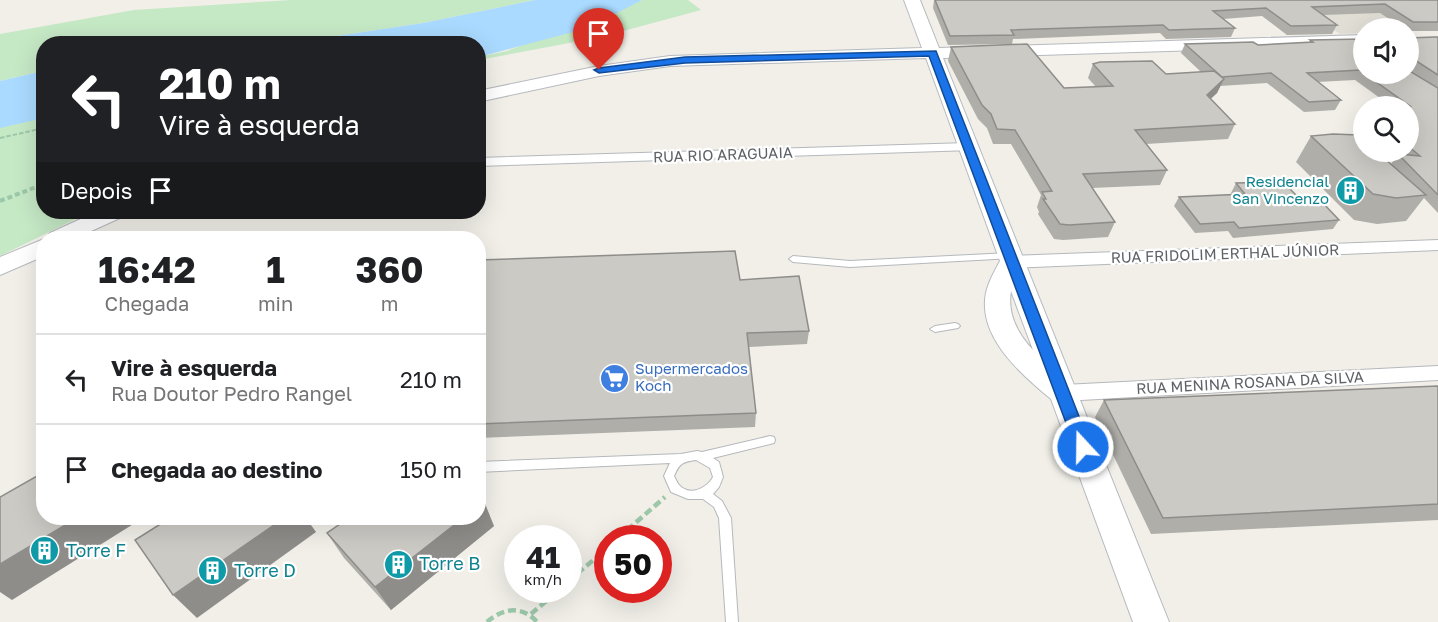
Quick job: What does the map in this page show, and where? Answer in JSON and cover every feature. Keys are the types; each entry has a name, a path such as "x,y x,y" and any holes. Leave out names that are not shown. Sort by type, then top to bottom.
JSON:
{"main road":[{"path":"912,0 1151,622"},
{"path":"486,95 599,70 670,61 1353,41"},
{"path":"73,231 99,219"},
{"path":"0,267 36,250"},
{"path":"1011,259 997,290 1001,324 1010,342 1022,358 1063,393"},
{"path":"1001,324 1034,316"},
{"path":"1001,324 1046,350"}],"street":[{"name":"RUA RIO ARAGUAIA","path":"486,162 968,147"},
{"name":"RUA FRIDOLIM ERTHAL JÚNIOR","path":"1011,259 1438,245"},
{"name":"RUA MENINA ROSANA DA SILVA","path":"1063,393 1438,373"}],"lane":[{"path":"793,259 850,264 1011,259"},
{"path":"935,329 955,326"},
{"path":"486,467 704,456 770,440"},
{"path":"681,458 675,463 669,476 675,489 690,496 705,494 716,484 718,477 715,465 704,456"},
{"path":"705,494 718,504 725,518 732,622"}],"path":[{"path":"0,138 36,130"},
{"path":"0,201 36,187"},
{"path":"633,525 675,489"},
{"path":"582,569 594,560"},
{"path":"531,614 544,603"},
{"path":"487,622 494,616 512,609 531,614 537,622"}],"shaded area":[{"path":"1438,0 1438,31 1419,30 1419,18 1353,18 1353,33 1340,34 1307,12"}],"green space":[{"path":"291,0 535,0 423,23 337,36 36,36 36,73 0,81 0,34 134,10"},
{"path":"642,0 688,0 701,10 601,37 486,59 486,55 507,51"},
{"path":"36,114 36,219 76,219 51,231 36,231 36,238 0,256 0,123"}],"water":[{"path":"535,0 642,0 588,28 486,55 486,36 337,36 423,23"},
{"path":"36,73 36,114 0,123 0,81"}],"building":[{"path":"935,0 1438,0 1438,22 1419,22 1419,18 1407,18 1385,4 1312,7 1337,25 1291,26 1266,8 1213,11 1235,28 1169,30 1163,25 1011,30 1014,35 950,36"},
{"path":"1438,37 1438,75 1419,63 1419,38"},
{"path":"1353,39 1353,70 1307,73 1341,100 1309,102 1271,73 1222,77 1185,44 1253,42 1258,45 1313,42 1310,40"},
{"path":"1027,44 1064,88 1113,86 1093,64 1100,62 1152,61 1166,74 1214,71 1224,79 1207,95 1235,124 1135,130 1167,170 1083,174 1115,222 1060,224 1043,199 1046,199 1042,192 1052,191 1015,130 997,129 991,114 982,105 951,47"},
{"path":"1419,77 1438,88 1438,195 1406,162 1419,162 1419,96 1396,96 1379,84 1419,84"},
{"path":"1353,135 1353,162 1388,162 1426,195 1396,198 1373,194 1311,136"},
{"path":"1283,182 1302,201 1320,200 1339,220 1239,228 1234,222 1200,224 1179,197 1245,194 1236,183"},
{"name":"Supermercados Koch","path":"735,251 740,280 799,276 809,331 747,333 756,413 486,424 486,260"},
{"path":"1438,386 1438,504 1163,518 1104,400"},
{"path":"36,477 36,525 65,525 0,564 0,497"},
{"path":"159,525 274,525 173,595 135,540"},
{"path":"339,525 454,525 375,587 327,533"}],"waterway":[{"path":"0,123 36,114"}],"place":[{"name":"Residencial San Vincenzo","path":"1350,191"},
{"name":"Supermercados Koch","path":"614,378"},
{"name":"Torre F","path":"45,551"},
{"name":"Torre B","path":"398,564"},
{"name":"Torre D","path":"213,571"}],"route":[{"path":"599,70 685,60 932,53 1083,447"}]}
